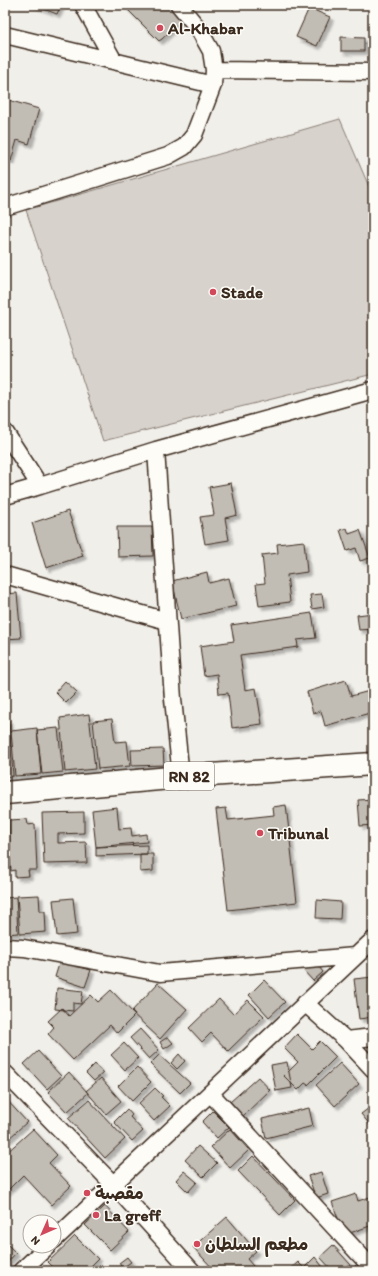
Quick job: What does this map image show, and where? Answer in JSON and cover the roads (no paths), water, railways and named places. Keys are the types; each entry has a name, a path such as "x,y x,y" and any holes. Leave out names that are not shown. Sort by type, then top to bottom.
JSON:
{"main road":[{"name":"RN 82","path":"5,793 181,777 373,764"}],"street":[{"path":"83,5 114,61"},
{"path":"5,207 168,156 184,147 194,135 213,77 211,52 198,28 179,5"},
{"path":"5,34 114,61 213,77 373,72"},
{"path":"5,496 156,450 373,390"},
{"path":"5,432 40,486"},
{"path":"156,450 173,700 181,777"},
{"path":"5,575 167,620"},
{"path":"62,1232 373,940"},
{"path":"5,947 24,948 160,973 355,956"},
{"path":"305,1003 346,1040 373,1069"},
{"path":"346,1040 373,1037"},
{"path":"5,1073 113,1184 192,1271"},
{"path":"210,1093 373,1269"},
{"path":"21,1271 39,1254"}],"place":[{"name":"Al-Khabar","path":"160,28"},
{"name":"Stade","path":"213,292"},
{"name":"Tribunal","path":"260,833"},
{"name":"مقصبة","path":"87,1193"},
{"name":"La greff","path":"96,1215"},
{"name":"مطعم السلطان","path":"197,1244"}]}
